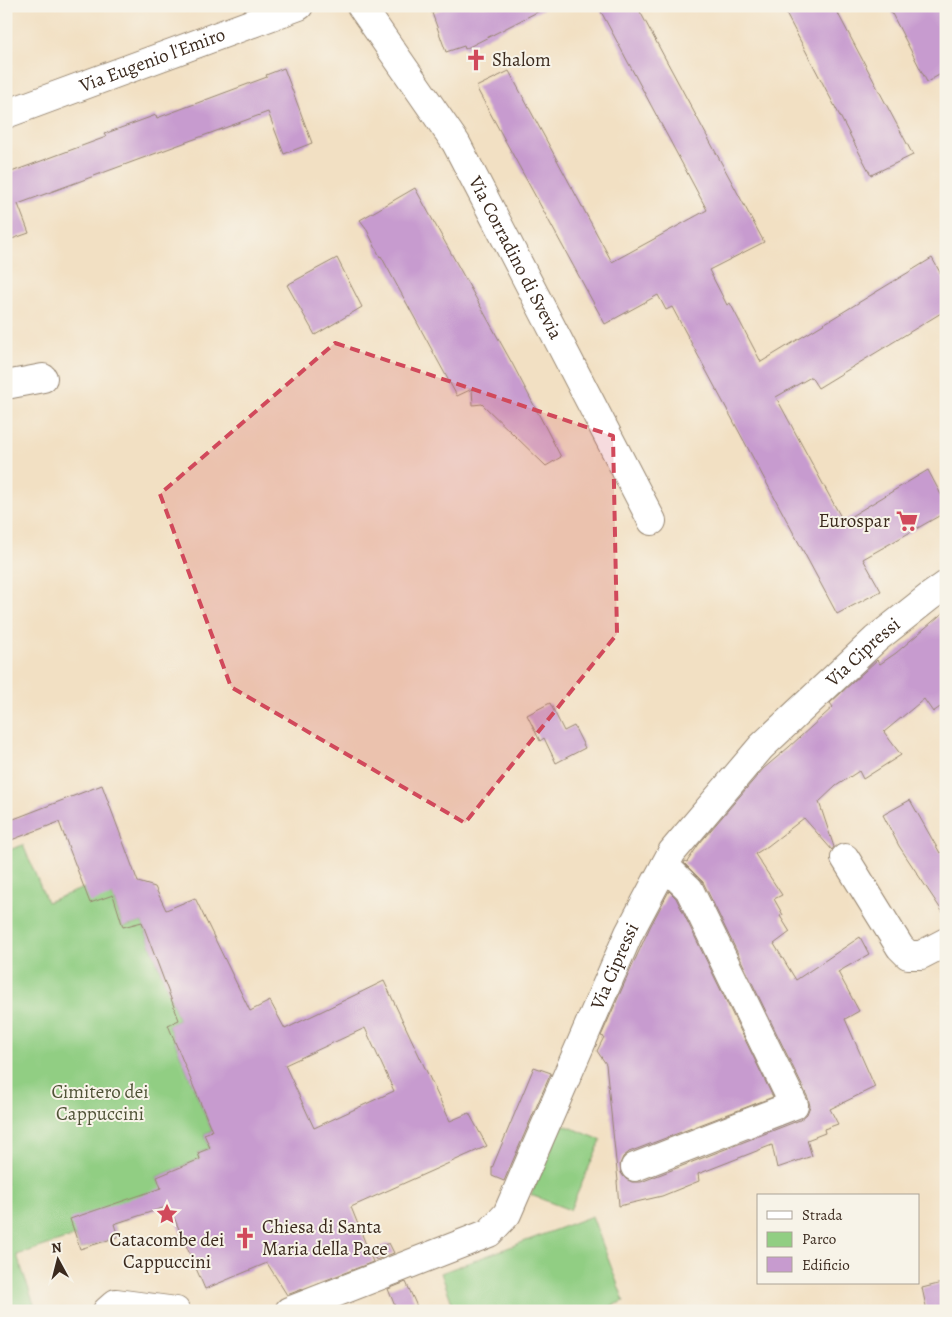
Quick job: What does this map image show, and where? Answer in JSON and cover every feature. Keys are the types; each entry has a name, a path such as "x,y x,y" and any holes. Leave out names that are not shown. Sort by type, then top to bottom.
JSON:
{"street":[{"name":"Via Eugenio l'Emiro","path":"6,114 299,6"},
{"name":"Via Corradino di Svevia","path":"361,6 456,143 652,521"},
{"path":"6,385 43,378"},
{"name":"Via Cipressi","path":"289,1311 489,1233 507,1214 629,933 672,852 761,747 876,639 946,585"},
{"path":"845,858 900,947 908,955 921,955 946,942"},
{"path":"635,1167 794,1105 689,889 665,866"},
{"path":"107,1311 116,1303 176,1311"}],"highlighted area":[{"path":"335,343 613,436 617,634 465,823 231,687 160,494"}],"green space":[{"name":"Cimitero dei Cappuccini","path":"23,845 47,902 84,888 112,895 123,927 142,922 179,1020 168,1025 212,1131 204,1134 210,1148 198,1153 200,1159 157,1177 168,1204 114,1224 118,1237 80,1249 75,1236 17,1255 35,1307 17,1311 6,1311 6,851"},
{"path":"562,1124 601,1140 570,1210 531,1195"},
{"path":"592,1216 624,1301 598,1311 455,1311 441,1273"}],"building":[{"path":"449,6 549,6 465,49 464,46 446,52 432,13"},
{"path":"598,6 637,6 764,242 709,270 727,305 730,303 761,362 932,258 946,283 946,310 818,388 811,377 776,397 843,521 928,470 946,504 946,512 863,559 881,591 837,614 672,307 666,310 658,295 605,324 476,87 509,71 612,262 707,210"},
{"path":"782,6 834,6 913,155 871,175"},
{"path":"888,6 946,6 946,71 927,82"},
{"path":"284,68 312,143 284,154 268,112 18,204 29,233 6,241 6,174 106,137 104,134 156,115 157,118 267,77 266,75"},
{"path":"415,188 513,365 561,457 546,466 482,404 473,405 472,389 457,396 360,220"},
{"path":"337,258 362,307 315,335 287,285"},
{"path":"946,610 946,703 933,712 924,699 884,732 901,755 863,779 859,771 836,786 819,802 834,847 832,850 804,818 755,854 782,895 774,899 783,915 780,916 790,932 774,944 796,980 860,937 869,954 838,972 859,1011 845,1019 875,1087 830,1109 838,1124 824,1129 825,1133 807,1140 812,1156 777,1168 772,1145 698,1174 699,1181 662,1196 619,1206 606,1064 597,1051 604,1037 601,1036 629,973 669,891 676,898 773,1097 629,1152 623,1157 620,1164 621,1173 632,1182 641,1182 800,1120 807,1114 810,1106 808,1098 703,882 684,863 685,861 687,862 699,844 763,769 833,707 830,703 877,660 880,664 896,653"},
{"path":"550,703 564,731 574,726 585,748 556,763 544,738 540,741 527,715"},
{"path":"102,785 138,882 155,887 166,910 195,898 250,1011 270,1001 285,1029 384,981 450,1121 469,1113 487,1146 351,1207 373,1262 287,1295 267,1263 205,1289 169,1206 114,1224 118,1237 80,1249 70,1219 161,1188 157,1177 200,1159 198,1153 210,1148 204,1134 212,1131 168,1025 179,1020 142,922 123,927 113,895 90,903 59,822 6,842 6,822","holes":["365,1028 394,1091 314,1128 285,1065"]},
{"path":"910,800 940,853 946,849 946,917 899,846 883,815"},
{"path":"534,1067 551,1073 504,1181 492,1176 492,1168"},
{"path":"389,1243 394,1253 376,1260 371,1250"},
{"path":"406,1282 419,1311 397,1311 388,1289"},
{"path":"946,1282 946,1311 927,1311 922,1288"}],"place":[{"name":"Shalom","path":"476,60"},
{"name":"Eurospar","path":"907,521"},
{"name":"Catacombe dei Cappuccini","path":"167,1214"},
{"name":"Chiesa di Santa Maria della Pace","path":"245,1238"}]}
